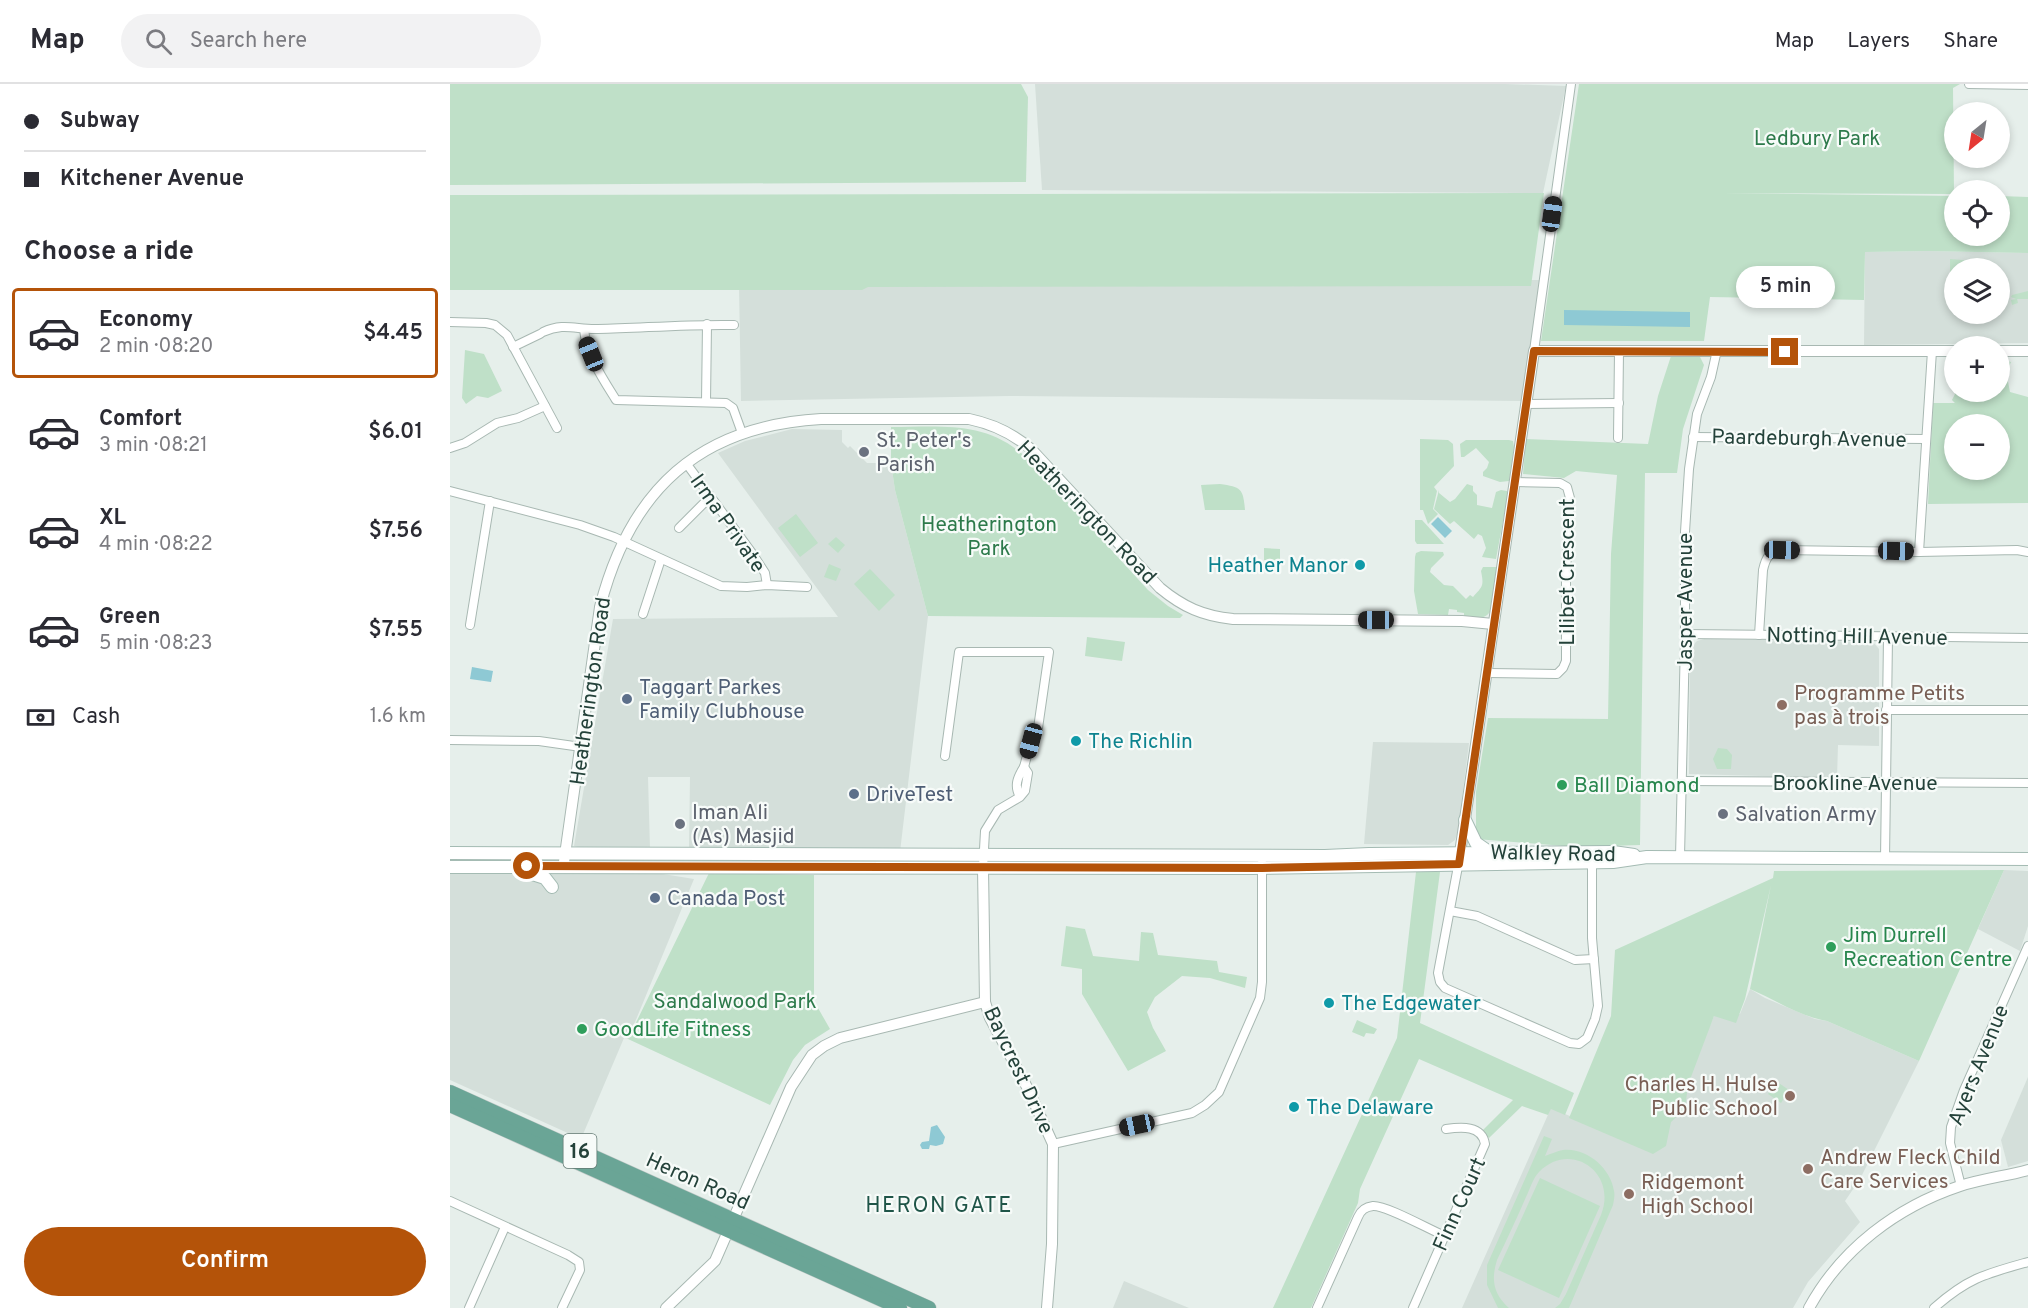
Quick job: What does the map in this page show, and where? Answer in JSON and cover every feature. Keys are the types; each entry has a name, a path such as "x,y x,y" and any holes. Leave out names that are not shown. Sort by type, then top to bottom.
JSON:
{"main road":[{"path":"1465,820 1476,843 1490,853"},
{"name":"Walkley Road","path":"1459,859 1490,853 1613,852 1647,857 2028,859"},
{"name":"Walkley Road","path":"450,853 564,861 899,868 1459,859 1592,863 1647,857"},
{"name":"Walkley Road","path":"450,867 504,867 564,861 983,854 1262,862"},
{"path":"504,867 539,875 545,878 552,887"},
{"name":"Heron Road","path":"450,1092 859,1283 929,1308"},
{"name":"Heron Road","path":"450,1105 731,1224"},
{"name":"Heron Road","path":"859,1283 900,1308"}],"street":[{"path":"1571,84 1493,624 1488,673 1459,859 1438,973 1440,982 1445,987 1570,1043 1584,1042 1596,1019 1598,1006 1594,959 1592,863"},
{"path":"1969,84 2028,85"},
{"path":"450,322 495,325 507,336 556,428"},
{"path":"706,402 707,324"},
{"path":"513,347 555,326 584,329 734,325"},
{"path":"584,329 585,340 591,354 616,400 726,403 733,408 742,433"},
{"name":"Jasper Avenue","path":"1680,857 1685,532 1697,414 1711,377 1717,350"},
{"path":"1534,351 1944,351"},
{"path":"1618,438 1619,351"},
{"path":"1919,552 1932,351"},
{"path":"2010,351 2028,351"},
{"path":"1526,404 1619,403"},
{"path":"450,448 465,443 497,423 518,418 545,406"},
{"name":"Heatherington Road","path":"564,861 600,607 606,582 623,541 648,500 686,463 715,444 777,423 821,418 969,419 985,422 1015,436 1032,450 1160,588 1192,610 1216,617 1432,620 1493,624"},
{"name":"Paardeburgh Avenue","path":"1694,437 1925,439"},
{"name":"Irma Private","path":"686,463 760,565 765,573 767,585"},
{"name":"Lilibet Crescent","path":"1488,673 1557,674 1566,661 1566,572 1570,498 1567,487 1560,483 1515,482"},
{"path":"450,491 580,525 623,541 721,586 807,587"},
{"path":"679,528 710,497"},
{"path":"471,625 490,501"},
{"path":"1759,635 1763,570 1765,561 1775,551 2017,550 2028,552"},
{"path":"643,614 661,559"},
{"name":"Notting Hill Avenue","path":"1685,634 2028,638"},
{"path":"1885,859 1888,638"},
{"path":"945,756 959,652 1049,652 1038,728 1033,732 1024,767 1028,773 1025,791 993,816 985,831 983,867"},
{"path":"1886,710 2028,710"},
{"path":"450,740 539,741 581,747"},
{"name":"Brookline Avenue","path":"1682,781 2028,783"},
{"path":"1053,1144 1192,1113 1219,1092 1260,998 1262,862"},
{"name":"Baycrest Drive","path":"983,867 985,1002 990,1018 1028,1089 1053,1144 1052,1244 1047,1308"},
{"path":"1450,911 1477,916 1575,960 1594,959"},
{"name":"Ayers Avenue","path":"1961,1186 1950,1143 1951,1127 1964,1090 2028,946"},
{"path":"667,1308 715,1261 791,1087 812,1055 840,1038 985,1002"},
{"name":"Finn Court","path":"1413,1308 1485,1144 1480,1133 1466,1126 1446,1129"},
{"path":"1809,1308 1841,1263 1862,1241 1887,1222 1919,1203 1961,1186 2028,1170"},
{"path":"450,1201 579,1262 580,1270 562,1308"},
{"path":"1317,1308 1361,1210 1380,1207 1445,1236"},
{"path":"469,1308 505,1227"},
{"path":"1934,1308 1968,1282 1983,1275 2028,1262"}],"shaded area":[{"path":"1035,84 1566,86 1543,193 1042,190"},
{"path":"1865,252 2028,253 2028,343 2010,343 2010,336 1944,336 1944,344 1864,345"},
{"path":"1541,280 1523,401 1009,396 741,401 739,285"},
{"path":"792,429 842,430 842,442 848,448 850,446 867,463 891,463 895,490 928,616 900,852 689,850 690,777 648,777 650,849 585,849 574,846 613,619 838,617 718,453 745,441"},
{"path":"1704,639 1873,642 1879,649 1879,746 1838,745 1837,778 1689,774 1690,648 1697,641"},
{"path":"1373,742 1469,743 1455,840 1448,845 1364,844"},
{"path":"2004,870 2028,871 2028,926 2020,951 1978,929"},
{"path":"450,873 663,874 694,879 628,1039 624,1038 581,1139 450,1080"},
{"path":"1750,989 1765,998 1815,1019 1827,1021 1919,1061 1860,1179 1845,1201 1860,1222 1808,1282 1793,1308 1462,1308 1551,1108 1654,1152 1718,1007 1740,1014"},
{"path":"2028,1077 2028,1161 2008,1167 2001,1140"},
{"path":"1124,1281 1189,1308 1113,1308"}],"green space":[{"path":"450,84 1021,84 1028,97 1026,182 450,185"},
{"name":"Ledbury Park","path":"1579,84 1960,84 1953,88 1953,102 1944,102 1944,168 1954,168 1954,180 1944,180 1944,194 1722,193 1944,196 1944,246 2010,246 2010,196 2028,197 2028,253 1865,252 1864,300 1710,297 1704,341 1541,341"},
{"path":"1544,193 1531,286 450,290 450,195"},
{"path":"2028,291 2028,299 2017,299 2018,303 2012,305 2011,300 2016,299 2011,297 2012,295"},
{"path":"465,350 484,354 502,391 488,398 477,396 466,404 462,398"},
{"path":"1671,356 1700,357 1704,365 1683,429 1677,473 1645,473 1640,845 1577,847 1476,839 1476,792 1488,718 1608,719 1611,554 1617,475 1576,471 1564,478 1523,474 1526,439 1648,444 1658,396"},
{"path":"2010,392 2028,397 2028,503 1928,504 1933,403 2010,402"},
{"name":"Heatherington Park","path":"891,427 965,429 998,438 1014,448 1030,461 1148,590 1183,615 1180,618 928,616 895,490 891,463"},
{"path":"1420,439 1448,440 1453,444 1454,466 1434,487 1437,491 1433,509 1438,514 1428,524 1423,510 1420,510"},
{"path":"1466,440 1513,441 1509,481 1500,482 1483,476 1489,462 1476,448 1461,457 1460,444"},
{"path":"1220,484 1240,490 1245,510 1205,510 1201,485"},
{"path":"1467,484 1473,486 1473,491 1477,495 1477,505 1492,508 1496,492 1507,491 1496,559 1482,557 1486,548 1482,536 1478,534 1474,539 1454,521 1450,524 1434,509 1439,490 1439,493 1450,502"},
{"path":"796,514 818,543 800,557 778,528"},
{"path":"1415,520 1422,520 1444,544 1417,544"},
{"path":"836,537 845,545 838,553 828,544"},
{"path":"1264,548 1280,549 1280,560 1264,560"},
{"path":"1421,551 1443,552 1444,555 1430,572 1444,585 1453,586 1466,599 1470,595 1473,597 1481,588 1483,567 1496,567 1490,612 1478,618 1464,617 1464,613 1449,609 1448,615 1418,614 1414,591 1415,557 1416,553"},
{"path":"829,564 841,569 836,581 824,577"},
{"path":"870,569 895,595 879,611 854,584"},
{"path":"1087,637 1125,642 1122,661 1085,656"},
{"path":"1718,748 1727,749 1732,755 1731,769 1717,769 1713,759"},
{"path":"2004,870 1919,1061 1827,1021 1797,1012 1750,989 1771,885 1745,999 1736,1023 1714,1016 1688,1085 1685,1109 1671,1122 1666,1146 1653,1154 1569,1118 1611,1016 1615,950 1773,878 1774,871"},
{"path":"1416,872 1440,872 1420,1023 1574,1093 1565,1115 1551,1109 1548,1115 1522,1106 1489,1138 1482,1131 1513,1100 1419,1059 1360,1189 1358,1203 1311,1308 1273,1308 1397,1038"},
{"name":"Sandalwood Park","path":"709,873 814,875 814,1001 830,1029 805,1045 793,1060 770,1105 628,1039"},
{"path":"1066,926 1085,929 1093,956 1139,961 1141,932 1153,933 1158,955 1217,961 1219,972 1247,977 1245,988 1210,978 1182,976 1155,997 1147,1012 1166,1051 1128,1071 1082,994 1082,969 1061,966"},
{"path":"1357,1020 1377,1029 1374,1034 1366,1033 1364,1037 1352,1032"},
{"path":"1776,1081 1789,1090 1781,1103 1768,1094"},
{"path":"1544,1136 1552,1139 1545,1156 1561,1150 1572,1150 1588,1156 1603,1167 1612,1183 1613,1205 1569,1308 1555,1308 1566,1294 1601,1215 1604,1199 1603,1186 1597,1174 1588,1165 1577,1160 1564,1159 1551,1163 1539,1172 1533,1180 1497,1260 1494,1274 1495,1286 1509,1308 1498,1308 1487,1285 1487,1265"},
{"path":"1540,1178 1600,1206 1559,1298 1498,1270"}],"water":[{"path":"1564,310 1690,312 1690,327 1564,325"},
{"path":"1438,517 1452,531 1445,538 1431,524"},
{"path":"472,667 493,671 491,682 470,679"},
{"path":"937,1125 945,1137 943,1144 930,1145 929,1149 922,1149 920,1145 922,1142 929,1141 931,1127"}],"place":[{"name":"St. Peter's Parish","path":"864,452"},
{"name":"Heather Manor","path":"1360,565"},
{"name":"Taggart Parkes Family Clubhouse","path":"627,699"},
{"name":"Programme Petits pas à trois","path":"1782,705"},
{"name":"The Richlin","path":"1076,741"},
{"name":"Ball Diamond","path":"1562,785"},
{"name":"DriveTest","path":"854,794"},
{"name":"Salvation Army","path":"1723,814"},
{"name":"Iman Ali (As) Masjid","path":"680,824"},
{"name":"Canada Post","path":"655,898"},
{"name":"Jim Durrell Recreation Centre","path":"1831,947"},
{"name":"The Edgewater","path":"1329,1003"},
{"name":"GoodLife Fitness","path":"582,1029"},
{"name":"Charles H. Hulse Public School","path":"1790,1096"},
{"name":"The Delaware","path":"1294,1107"},
{"name":"Andrew Fleck Child Care Services","path":"1808,1169"},
{"name":"Ridgemont High School","path":"1629,1194"}],"district":[{"name":"HERON GATE","path":"939,1204"}],"route":[{"path":"527,866 1262,868 1459,864 1534,351 1785,352"}]}
